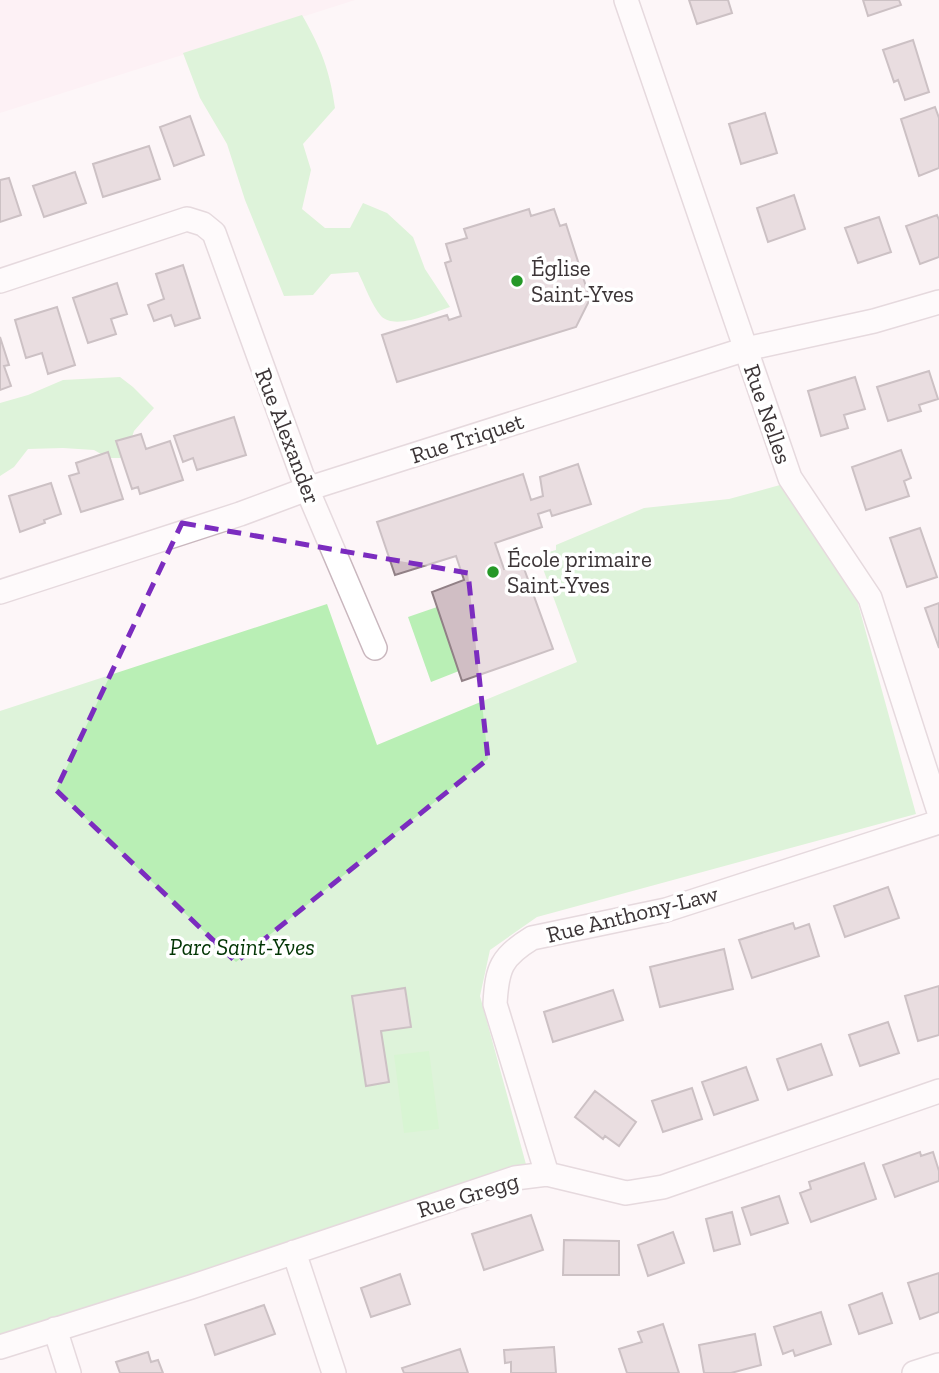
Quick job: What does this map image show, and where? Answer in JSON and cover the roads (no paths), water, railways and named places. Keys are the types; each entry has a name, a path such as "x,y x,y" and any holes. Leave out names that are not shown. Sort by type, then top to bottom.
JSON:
{"street":[{"name":"Rue Nelles","path":"626,0 790,478 870,598 939,812"},
{"name":"Rue Alexander","path":"0,281 187,219 203,224 214,233 307,489 375,648"},
{"name":"Rue Triquet","path":"0,592 240,514 307,489 746,349 874,321 939,302"},
{"name":"Rue Anthony-Law","path":"547,1174 495,1004 500,965 512,950 531,938 666,910 939,822"},
{"name":"Rue Gregg","path":"0,1348 515,1178 547,1174 626,1193 663,1187 939,1091"},
{"path":"294,1252 334,1373"},
{"path":"55,1329 69,1373"},
{"path":"914,1373 939,1364"}],"place":[{"name":"Église Saint-Yves","path":"517,281"},
{"name":"École primaire Saint-Yves","path":"493,572"}],"park label":[{"name":"Parc Saint-Yves","path":"242,947"}]}
